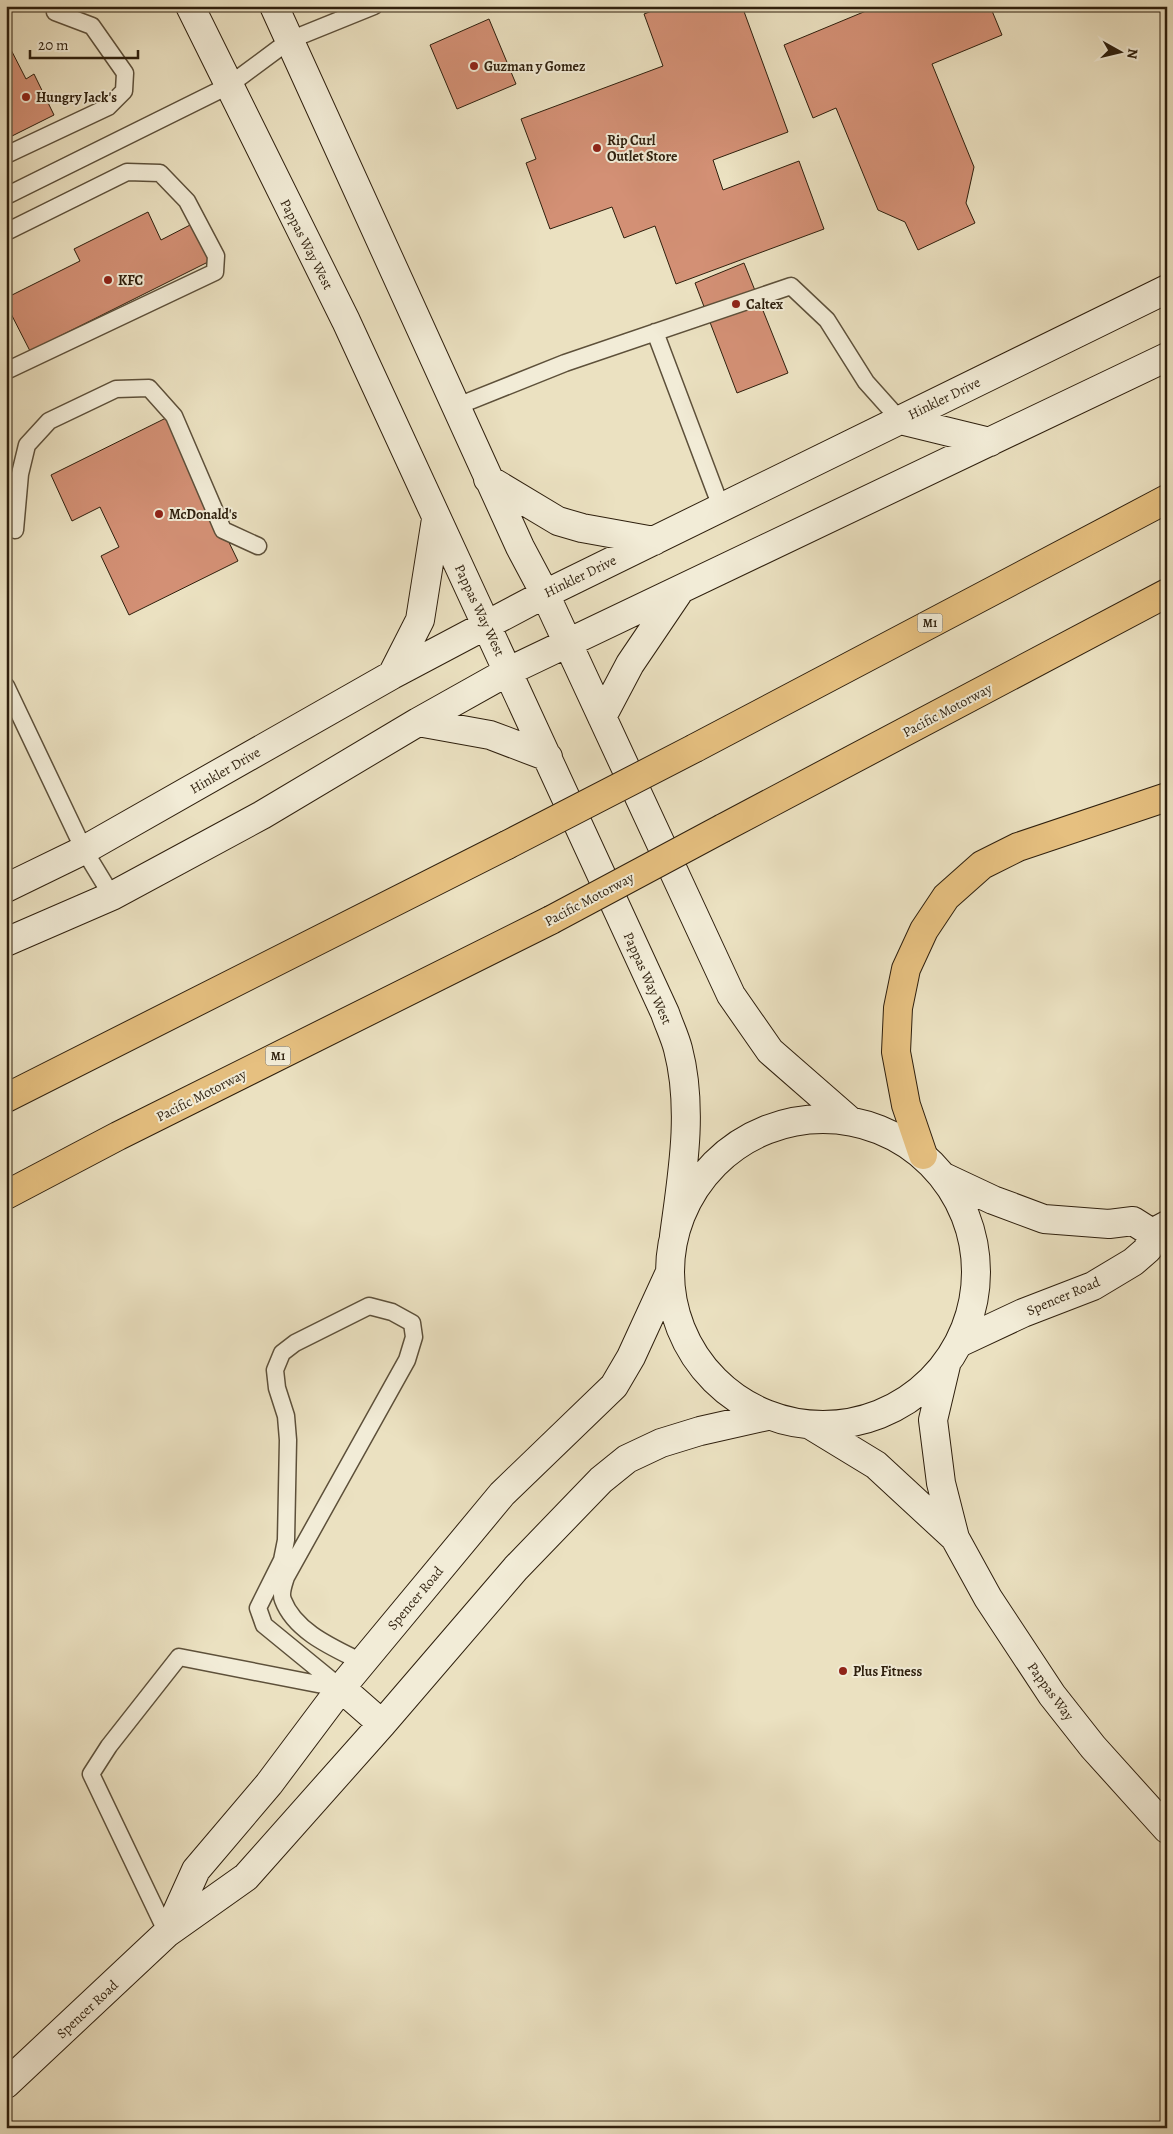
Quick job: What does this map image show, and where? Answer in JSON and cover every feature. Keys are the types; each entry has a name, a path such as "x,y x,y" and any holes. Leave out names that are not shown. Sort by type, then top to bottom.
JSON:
{"highway":[{"name":"M1","path":"6,1098 507,845 1167,499"},
{"name":"Pacific Motorway","path":"6,1195 118,1136 550,920 1167,593"},
{"path":"923,1155 906,1105 896,1052 898,1008 906,969 924,930 946,897 982,865 1018,847 1167,796"}],"street":[{"name":"Pappas Way West","path":"190,6 346,321 436,519 509,671 665,1013 678,1050 685,1098 684,1160 670,1272"},
{"path":"274,6 488,479 520,547 545,594 732,995 770,1051 849,1120"},
{"name":"Hinkler Drive","path":"6,888 84,850 392,675 545,594 1167,289"},
{"path":"6,942 112,896 262,815 418,722 509,671 1167,357"},
{"path":"900,420 990,442"},
{"path":"488,479 558,521 582,528 654,540"},
{"path":"392,675 420,620 436,519"},
{"path":"602,717 630,664 680,590"},
{"path":"418,722 490,735 548,757"},
{"path":"674,1236 692,1194 720,1158 759,1132 803,1119 849,1120 888,1133 923,1155 944,1177"},
{"name":"Spencer Road","path":"944,1177 992,1200 1044,1219 1108,1224 1133,1221 1160,1229 1148,1249 1132,1262 1093,1286 1023,1312 952,1354"},
{"name":"Pappas Way","path":"944,1177 966,1216 976,1258 973,1301 952,1354 933,1420 941,1483 955,1538 988,1598 1052,1695 1093,1747 1167,1829"},
{"path":"670,1272 676,1318 696,1359 727,1393 767,1416 790,1423 812,1426 863,1421 909,1400 952,1354"},
{"name":"Spencer Road","path":"167,1933 196,1870 269,1784 340,1688 502,1494 614,1386 631,1356 670,1272"},
{"name":"Spencer Road","path":"6,2084 167,1933 246,1877 382,1724 516,1568 601,1480 626,1459 661,1443 767,1416"},
{"name":"Pappas Way","path":"812,1426 876,1465 955,1538"},
{"path":"340,1688 382,1724"}],"lane":[{"path":"6,196 228,86 290,40 374,6"},
{"path":"6,155 108,107 124,91 125,73 92,26 54,12"},
{"path":"6,232 128,172 160,173 187,201 216,256 215,272 6,371"},
{"path":"455,407 565,363 792,286 828,320 866,382 900,420"},
{"path":"655,332 721,507"},
{"path":"15,530 20,474 27,445 49,422 116,389 149,388 174,416 223,530 258,546"},
{"path":"6,686 84,850 112,896"},
{"path":"340,1688 264,1625 258,1608 282,1560 286,1540 288,1440 286,1416 277,1388 275,1370 282,1353 295,1343 369,1306 392,1312 412,1323 414,1337 407,1360 286,1577 282,1599 293,1617 313,1636 362,1662"},
{"path":"167,1933 91,1774 109,1746 179,1657 340,1688"}],"building":[{"path":"665,6 742,6 788,132 713,160 723,190 799,161 824,229 676,284 655,226 624,238 612,207 550,229 526,163 536,159 521,119 663,66 644,14"},
{"path":"878,6 990,6 1002,35 932,64 974,167 966,203 975,223 918,250 905,222 878,210 836,108 813,118 784,45"},
{"path":"489,19 516,84 457,109 430,45"},
{"name":"Hungry Jack's","path":"6,40 26,79 34,74 54,115 6,139"},
{"name":"KFC","path":"148,212 161,240 192,224 210,261 30,351 6,304 6,298 80,261 74,249"},
{"path":"744,263 788,373 737,393 695,283"},
{"name":"McDonald's","path":"168,417 238,561 129,615 101,556 119,547 100,507 72,521 51,475"}],"place":[{"name":"Guzman y Gomez","path":"474,66"},
{"name":"Hungry Jack's","path":"26,97"},
{"name":"Rip Curl Outlet Store","path":"597,148"},
{"name":"KFC","path":"108,280"},
{"name":"Caltex","path":"736,304"},
{"name":"McDonald's","path":"159,514"},
{"name":"Plus Fitness","path":"843,1671"}]}
